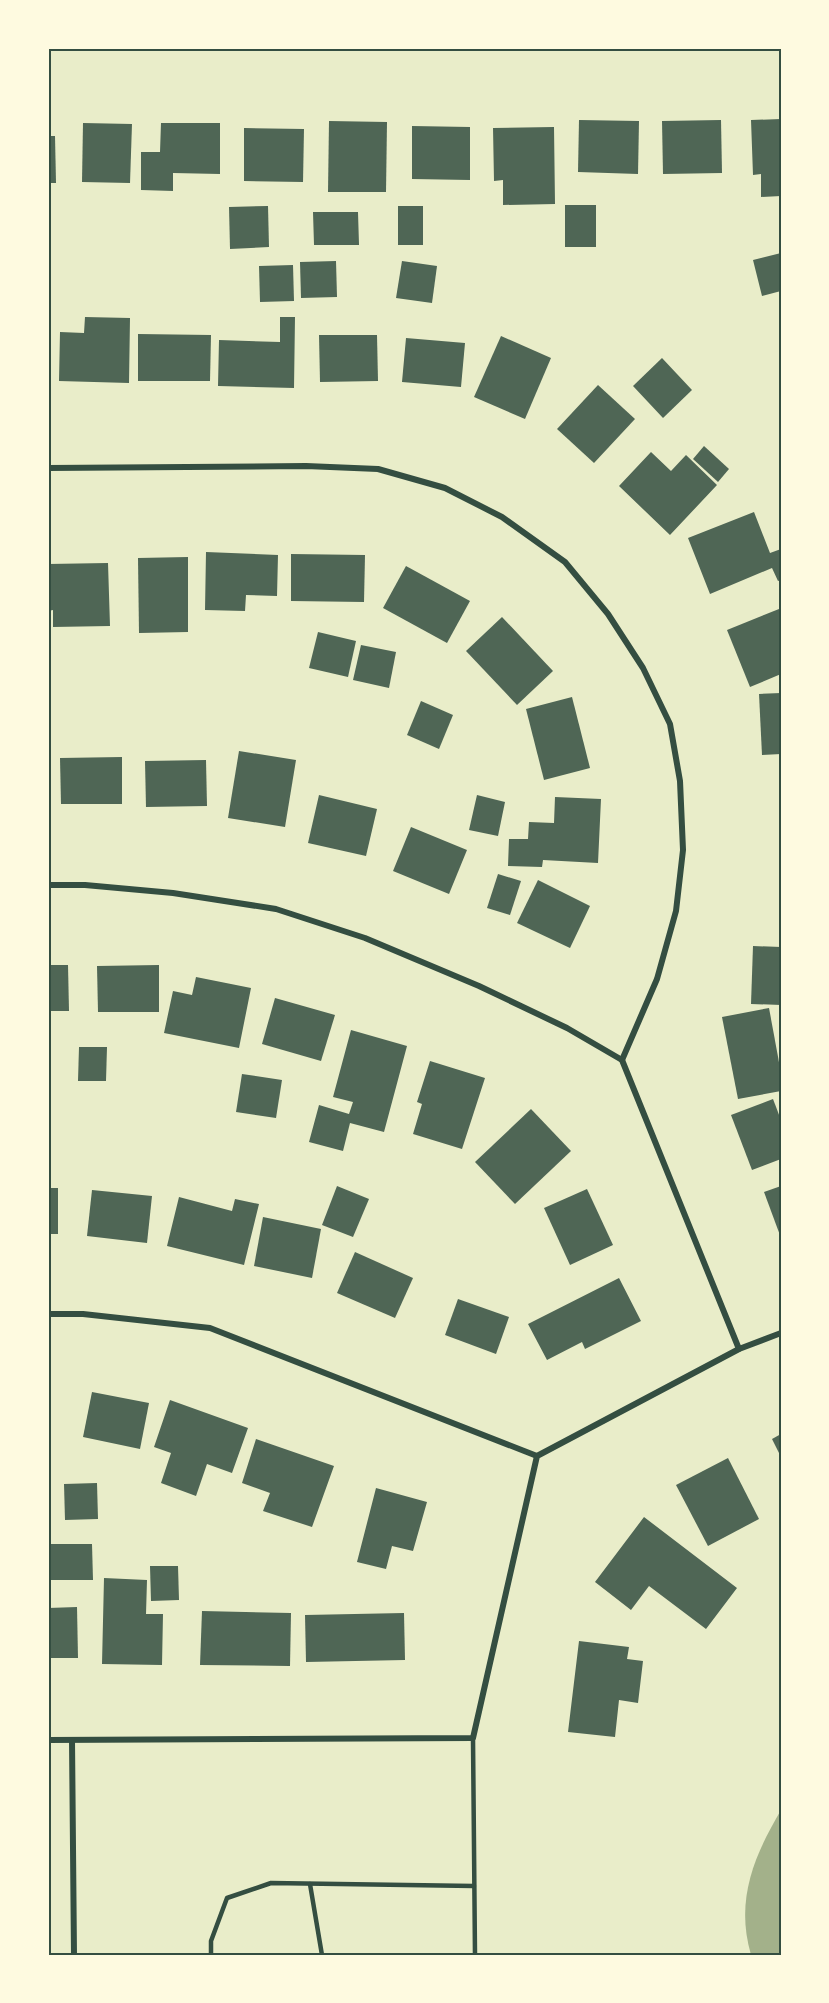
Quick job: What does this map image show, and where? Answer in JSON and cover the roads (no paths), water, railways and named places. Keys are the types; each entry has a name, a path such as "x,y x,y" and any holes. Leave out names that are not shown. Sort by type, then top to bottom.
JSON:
{"street":[{"path":"48,468 306,466 378,470 445,488 502,517 565,562 608,614 643,668 670,724 680,781 683,850 676,911 657,979 622,1060"},
{"path":"48,885 86,885 173,893 276,909 365,938 479,986 567,1028 622,1060 739,1349"},
{"path":"48,1314 83,1314 210,1328 537,1455 739,1349 781,1333"},
{"path":"48,1740 473,1738 537,1455"},
{"path":"72,1740 74,1955"}],"lane":[{"path":"473,1738 475,1955"},
{"path":"211,1955 212,1941 227,1898 271,1883 474,1886"},
{"path":"310,1884 322,1955"}]}
